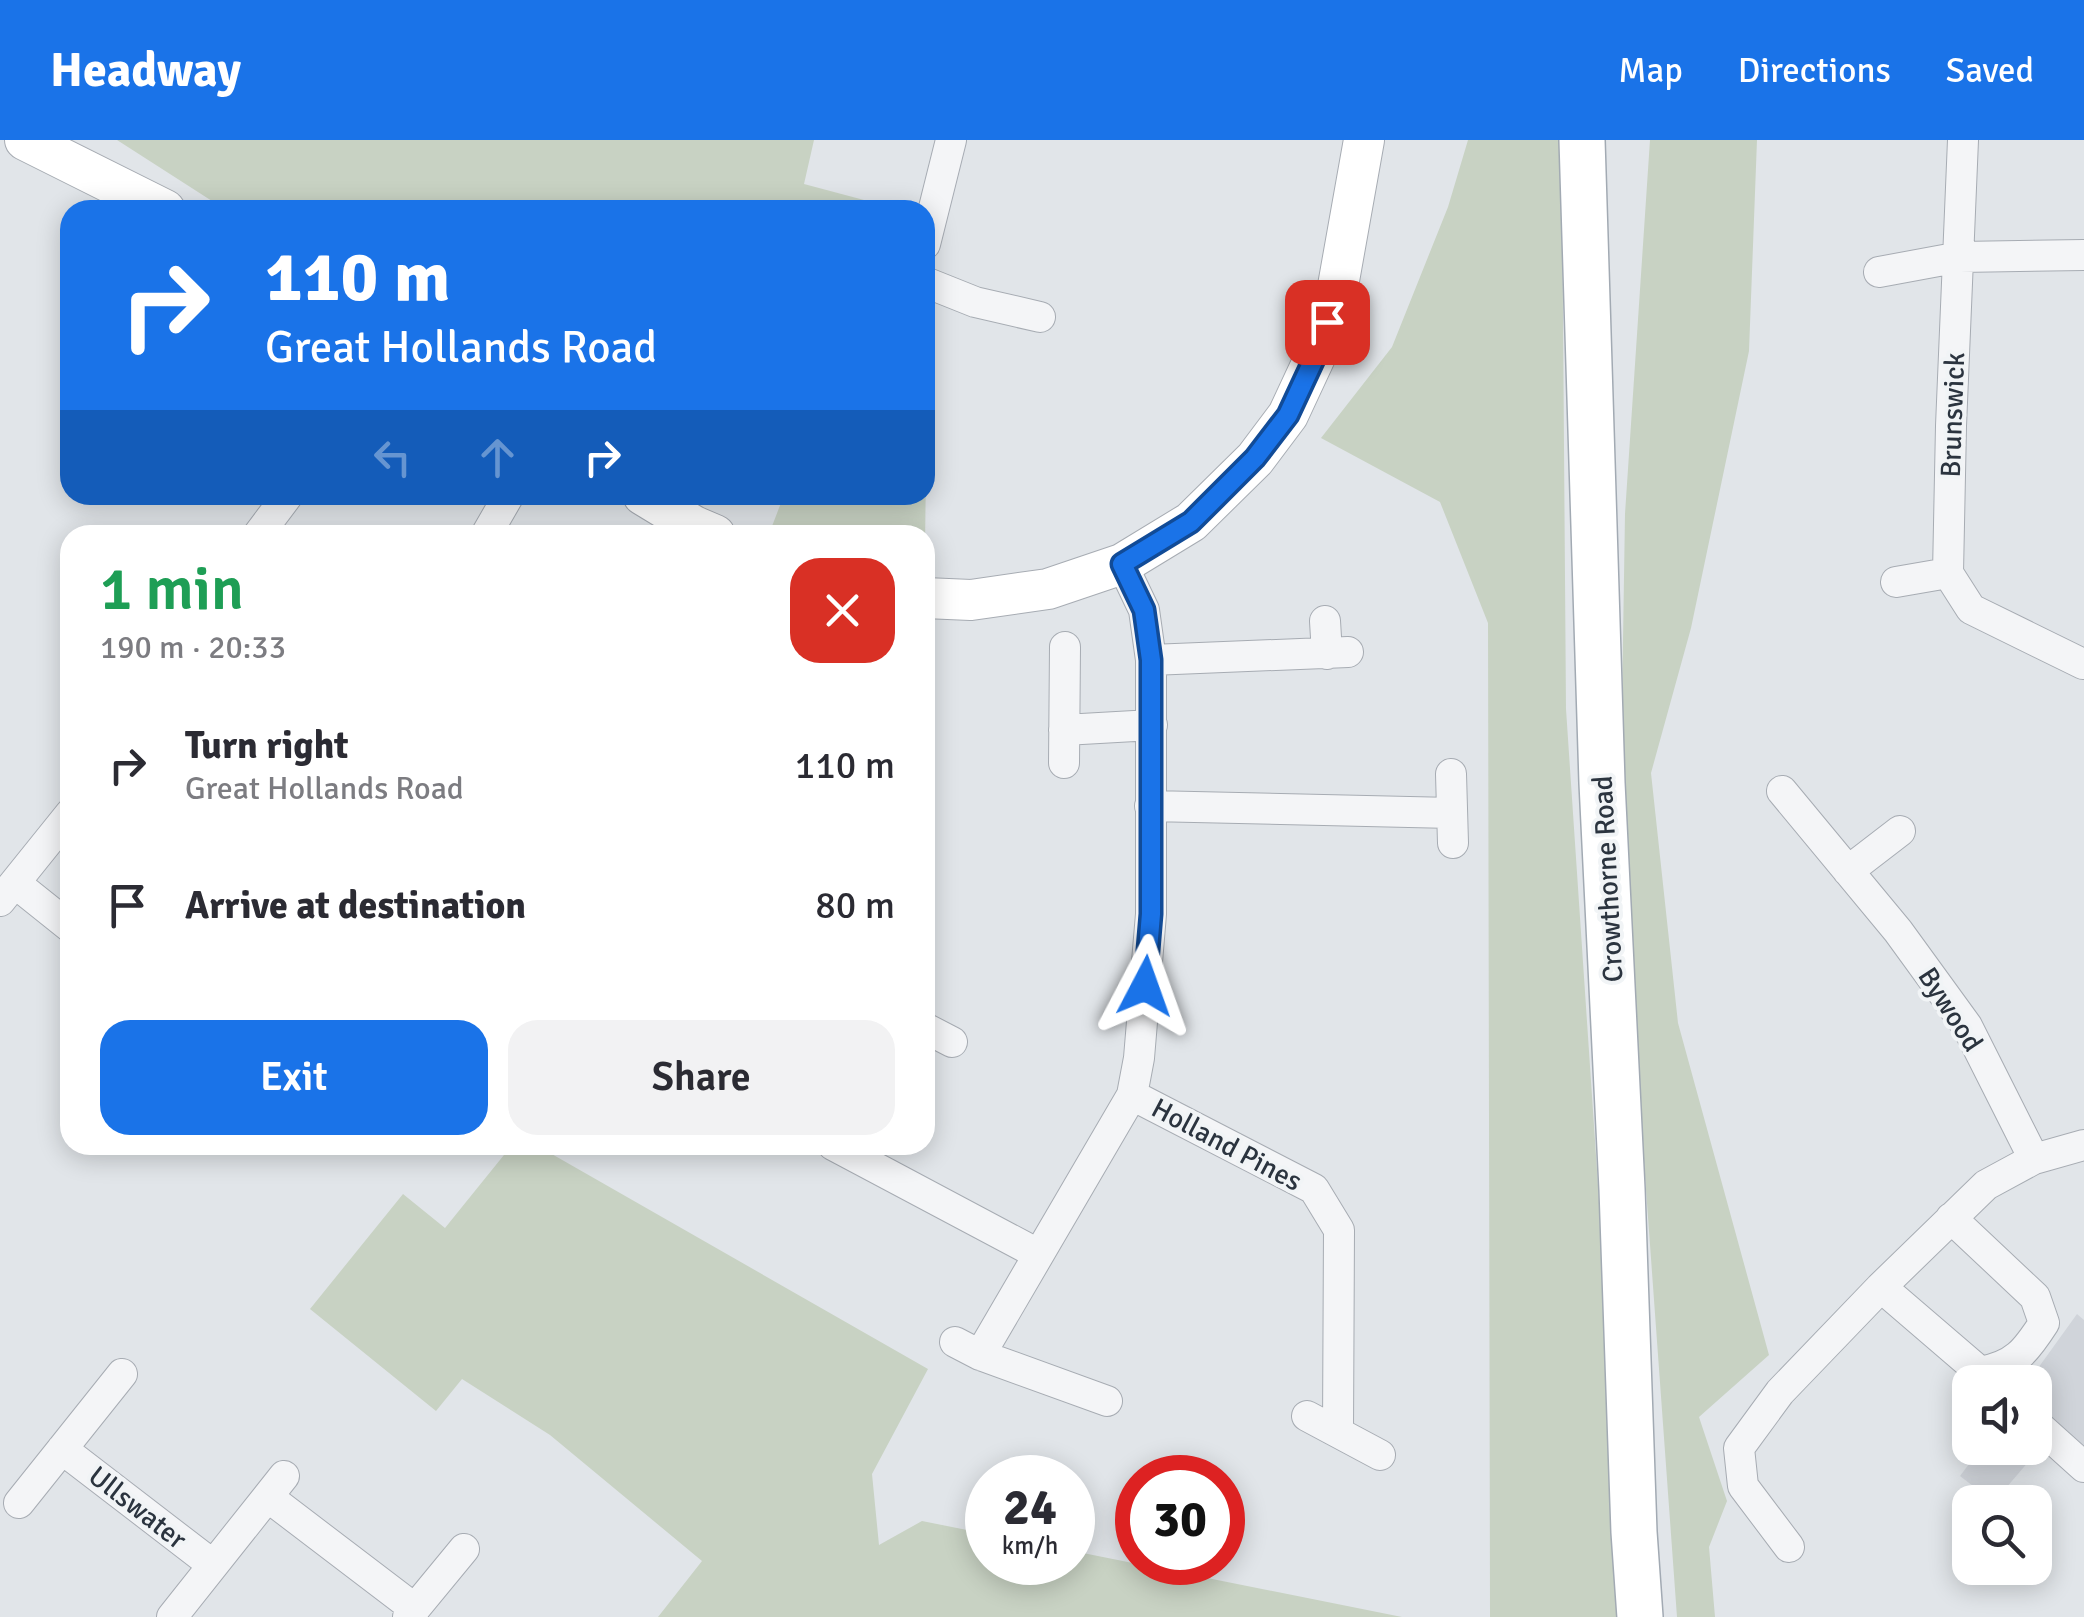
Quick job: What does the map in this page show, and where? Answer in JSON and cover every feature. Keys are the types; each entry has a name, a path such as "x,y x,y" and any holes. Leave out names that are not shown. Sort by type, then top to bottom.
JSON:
{"main road":[{"name":"Crowthorne Road","path":"1582,140 1602,783 1640,1617"}],"street":[{"path":"25,140 145,200"},
{"path":"935,204 951,140"},
{"path":"935,598 972,600 1048,589 1122,564 1191,522 1255,458 1288,415 1315,357 1338,286 1364,140"},
{"name":"Brunswick","path":"1948,572 1963,140"},
{"path":"1879,272 1960,257 2084,254"},
{"path":"935,286 975,302 1040,317"},
{"path":"659,505 692,525"},
{"name":"Holland Pines","path":"1107,1401 968,1348 1038,1254 1132,1095 1140,1058 1151,914 1151,660 1144,610 1122,564"},
{"path":"1896,582 1948,572 1971,609 2083,664"},
{"path":"1151,660 1337,653 1324,621"},
{"path":"1064,763 1065,647"},
{"path":"1064,730 1152,725"},
{"path":"1150,806 1452,828 1452,774"},
{"name":"Bywood","path":"1782,792 1898,931 1967,1026 2034,1159"},
{"path":"60,826 7,892 60,921"},
{"path":"1848,871 1900,831"},
{"name":"Holland Pines","path":"1132,1095 1314,1190 1338,1230 1338,1431"},
{"path":"1788,1547 1743,1486 1739,1448 1780,1392 1880,1287 1986,1185 2034,1159 2084,1144"},
{"path":"852,1155 1038,1254"},
{"path":"1880,1287 1980,1372 2002,1368 2029,1347 2044,1323 2034,1297 1950,1218"},
{"name":"Ullswater","path":"19,1503 122,1374"},
{"path":"1307,1416 1380,1455"},
{"path":"2052,1438 2084,1467"},
{"name":"Ullswater","path":"62,1448 213,1566"},
{"name":"Ullswater","path":"172,1617 276,1486 411,1613 464,1549"}],"shaded area":[{"path":"2077,1314 2084,1320 2084,1476 2052,1453 2052,1365 2040,1365"},
{"path":"1968,1465 2026,1465 2009,1485 1972,1485 1960,1476"}],"green space":[{"path":"117,140 814,140 804,184 864,200 210,200"},
{"path":"1468,140 1565,140 1562,182 1566,709 1627,1617 1490,1617 1488,623 1440,502 1321,438 1392,347 1448,207"},
{"path":"1650,140 1757,140 1749,351 1691,628 1651,773 1678,1023 1769,1355 1699,1417 1727,1501 1709,1547 1715,1617 1677,1617 1620,831 1625,514"},
{"path":"780,505 926,505 925,525 772,525"},
{"path":"504,1155 554,1155 928,1369 872,1474 879,1545 922,1521 965,1530 965,1585 1095,1585 1095,1555 1115,1559 1115,1585 1242,1585 1402,1617 658,1617 702,1561 550,1435 462,1379 436,1411 310,1309 403,1194 445,1228"}],"route":[{"path":"1145,986 1151,914 1151,660 1144,610 1122,564 1191,522 1255,458 1288,415 1327,322"}]}
